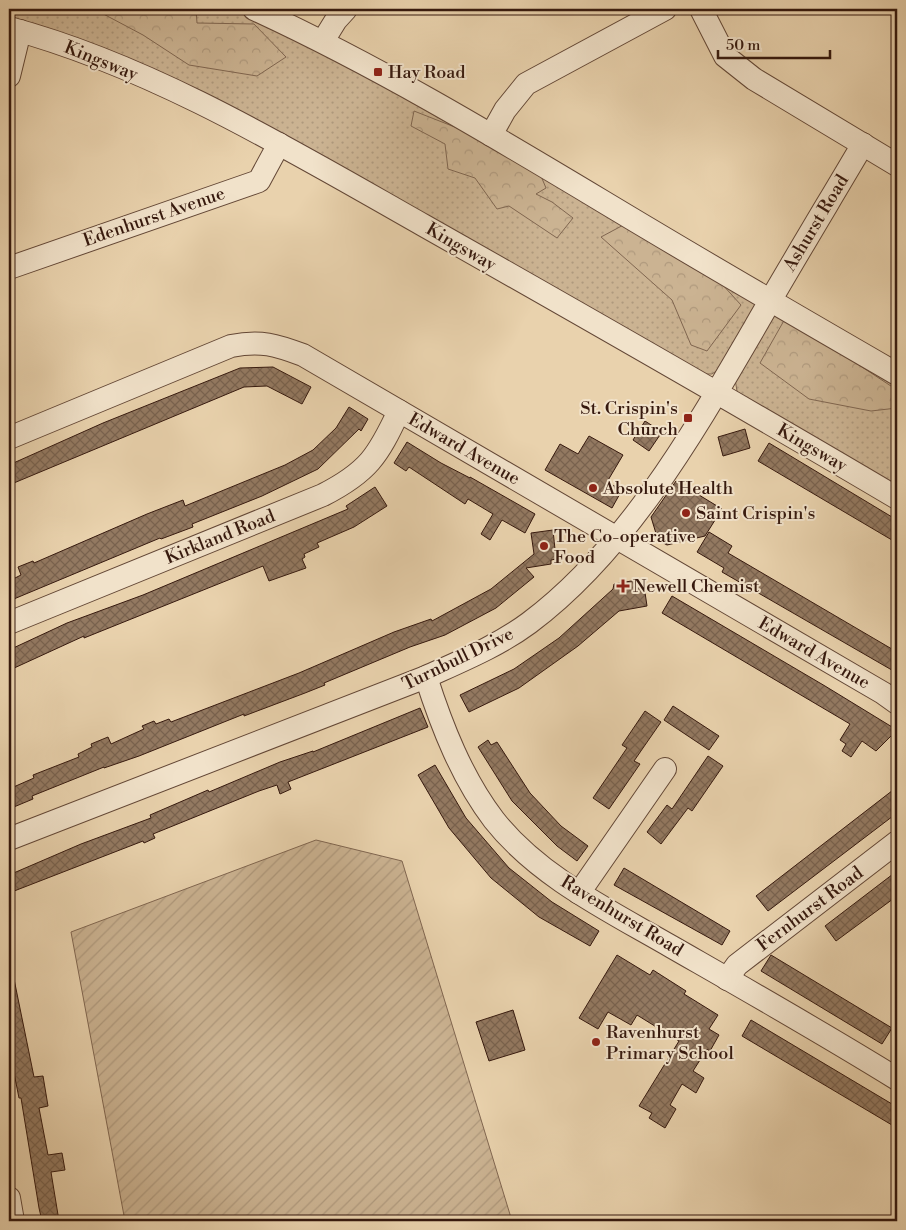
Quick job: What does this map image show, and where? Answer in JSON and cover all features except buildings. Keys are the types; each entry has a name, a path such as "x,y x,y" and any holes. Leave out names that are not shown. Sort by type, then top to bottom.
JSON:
{"street":[{"path":"254,9 323,41 492,135 770,301 897,374"},
{"path":"323,41 336,20 346,9"},
{"path":"492,135 505,110 526,84 665,9"},
{"path":"702,9 725,56 754,79 897,165"},
{"path":"9,76 14,29"},
{"name":"Kingsway","path":"14,29 79,51 159,84 279,144 717,392 897,498"},
{"name":"Edenhurst Avenue","path":"9,268 259,181 279,144"},
{"name":"Ashurst Road","path":"770,301 863,144"},
{"name":"Turnbull Drive","path":"9,839 426,677 481,652 530,622 571,586 616,537 649,496 717,392 770,301"},
{"name":"Edward Avenue","path":"9,438 232,346 251,342 271,344 304,355 897,703"},
{"name":"Kirkland Road","path":"9,623 323,495 350,482 369,465 384,444 399,411"},
{"name":"Ravenhurst Road","path":"426,677 440,719 461,765 494,820 529,857 579,893 727,979 894,1070"},
{"path":"579,893 665,769"},
{"name":"Fernhurst Road","path":"727,979 737,964 897,842"},
{"path":"9,1198 13,1221"}],"green space":[{"path":"9,9 248,9 748,294 757,306 721,368 712,374 705,374 56,31 9,16"},
{"path":"94,9 196,9 197,23 254,24 286,57 257,76 189,65 143,35"},
{"path":"414,111 498,144 538,169 546,188 536,194 552,202 573,218 557,238 509,206 497,209 475,178 448,169 445,144 411,126"},
{"path":"629,222 711,272 741,305 707,351 691,345 672,300 601,237"},
{"path":"778,314 897,382 897,490 742,398 737,391 735,379 768,319"},
{"path":"786,317 897,390 897,408 871,411 809,399 760,363"},
{"path":"316,840 402,861 512,1221 125,1221 71,932"}],"place":[{"name":"Hay Road","path":"378,72"},
{"name":"St. Crispin's Church","path":"688,418"},
{"name":"Absolute Health","path":"593,488"},
{"name":"Saint Crispin's","path":"686,513"},
{"name":"The Co-operative Food","path":"544,546"},
{"name":"Newell Chemist","path":"623,586"},
{"name":"Ravenhurst Primary School","path":"596,1042"}]}
